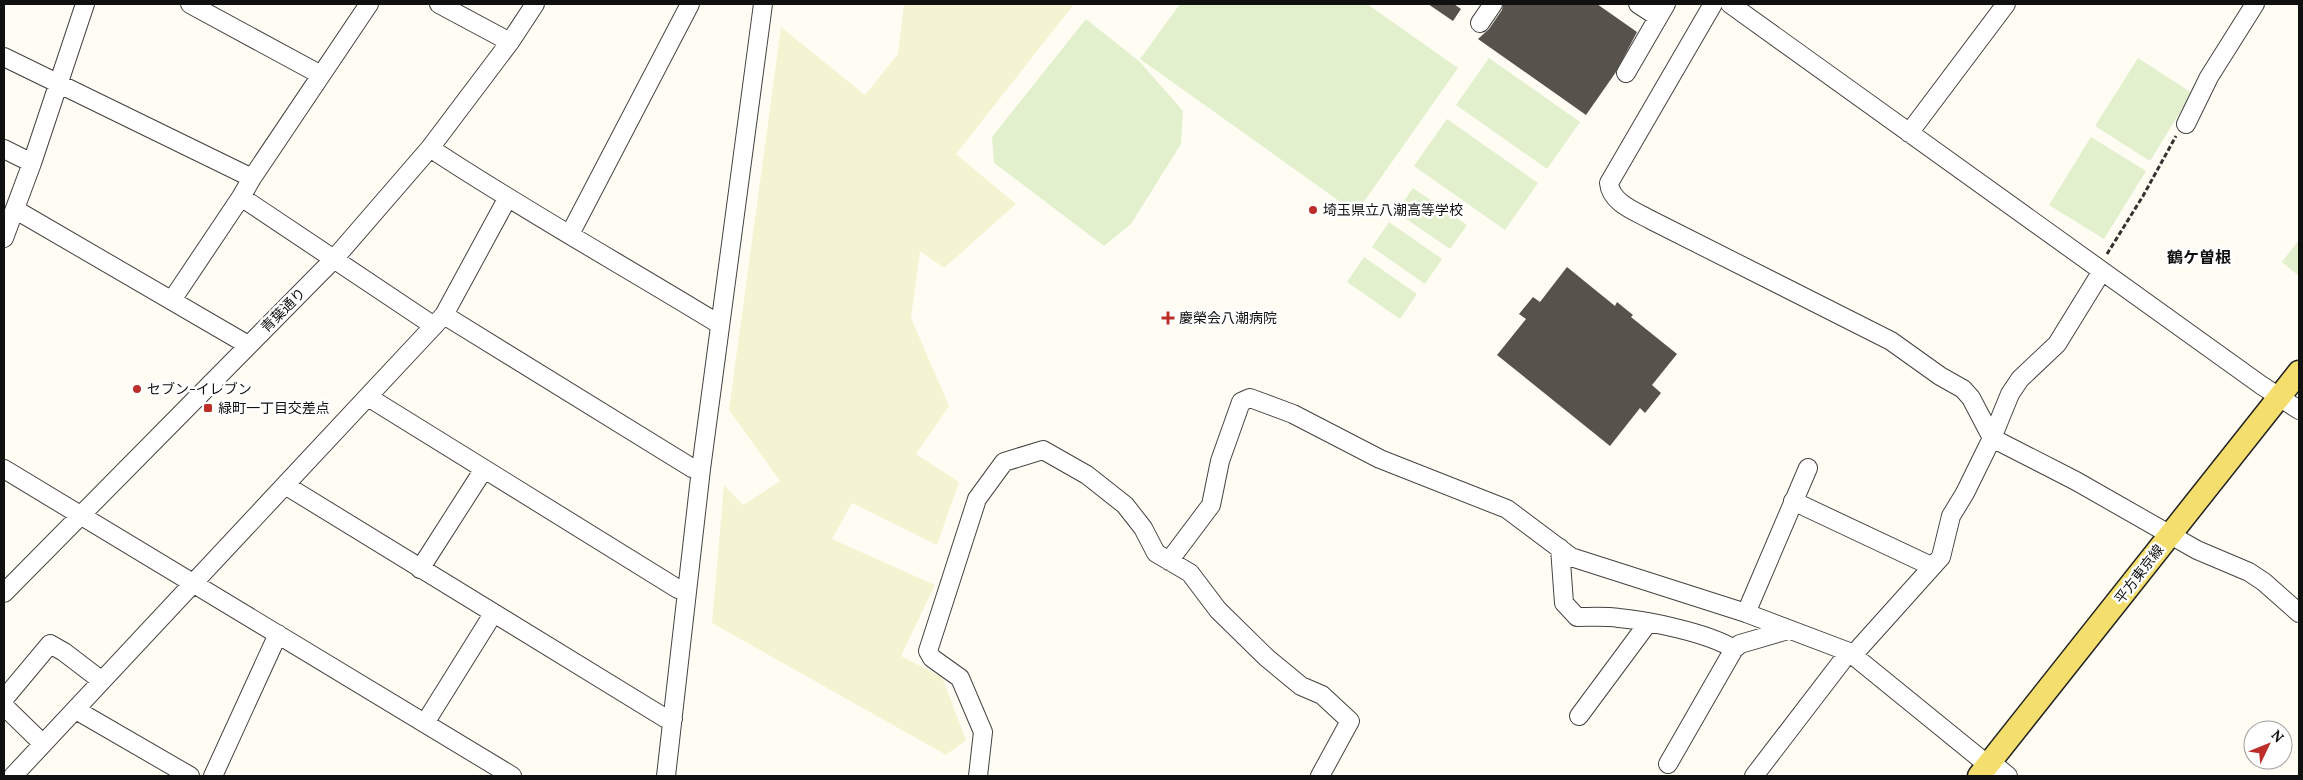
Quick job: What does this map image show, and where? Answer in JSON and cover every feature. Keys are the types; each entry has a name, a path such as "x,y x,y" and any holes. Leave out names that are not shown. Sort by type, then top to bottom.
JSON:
{"main road":[{"name":"平方東京線","path":"1986,768 2299,372"}],"street":[{"path":"4,238 16,210 85,4"},
{"path":"190,4 321,75"},
{"path":"172,300 369,4"},
{"path":"438,4 510,42"},
{"name":"青葉通り","path":"4,593 334,259 430,148 510,42 535,4"},
{"path":"570,234 690,4"},
{"path":"666,776 701,470 763,4"},
{"path":"1480,23 1493,4"},
{"path":"1626,73 1662,11 1638,4"},
{"path":"1714,4 1610,183 1610,192 1617,200 1651,220 1891,341 1940,376 1963,389 1971,398 1992,438 2076,481 2197,550 2249,572 2264,582 2299,613"},
{"path":"1730,4 2299,410"},
{"path":"1909,133 2006,4"},
{"path":"2186,124 2209,77 2255,4"},
{"path":"4,57 252,178"},
{"path":"430,148 507,199 570,234 714,321 720,322"},
{"path":"4,149 32,163"},
{"path":"241,197 334,259 692,468 701,470"},
{"path":"13,776 439,321 507,199"},
{"path":"16,210 248,345"},
{"path":"1754,776 1851,653 1941,557 1951,516 1965,493 2015,386 2057,344 2100,269"},
{"path":"368,397 678,589 687,590"},
{"path":"1169,561 1211,504 1223,453 1241,402 1250,398 1293,414 1380,459 1507,509 1571,557 1746,613 1788,630 1835,645 1851,653 1986,768 2008,776"},
{"path":"978,776 984,732 960,678 932,658 928,651 977,498 1004,462 1043,450 1087,475 1125,505 1143,528 1156,553 1190,573 1218,610 1267,658 1301,686 1322,695 1350,721 1320,776"},
{"path":"1746,613 1808,468"},
{"path":"420,569 484,469"},
{"path":"4,470 512,776"},
{"path":"285,486 664,718 673,719"},
{"path":"1793,502 1931,566"},
{"path":"1560,548 1564,602 1577,617 1619,618 1648,623 1704,635 1734,649"},
{"path":"425,723 493,614"},
{"path":"1578,716 1648,623"},
{"path":"1668,764 1734,649 1740,644 1788,630"},
{"path":"212,776 278,634"},
{"path":"4,698 50,644 64,652 102,681"},
{"path":"4,706 43,744"},
{"path":"76,710 190,776"}],"path":[{"path":"2100,269 2176,135 2186,124"}],"green space":[{"path":"904,4 1074,4 956,154 1016,204 944,268 920,251 911,318 949,406 916,454 959,482 937,545 852,503 832,539 935,585 901,656 942,677 966,740 946,755 712,623 724,485 743,505 780,481 729,410 781,27 865,95 898,54"},
{"path":"1180,4 1367,4 1458,68 1356,213 1140,59"},
{"path":"1086,19 1140,62 1183,111 1181,144 1131,224 1104,246 994,163 992,137"},
{"path":"1489,58 1580,122 1547,169 1456,105"},
{"path":"2138,58 2192,93 2150,161 2095,126"},
{"path":"1447,119 1538,183 1505,230 1414,166"},
{"path":"2091,137 2146,171 2104,239 2049,205"},
{"path":"1413,188 1467,225 1450,249 1396,212"},
{"path":"1389,222 1442,259 1425,284 1372,247"},
{"path":"2299,240 2299,276 2282,262"},
{"path":"1364,257 1417,294 1400,319 1347,282"}],"building":[{"path":"1428,4 1454,4 1461,9 1453,21"},
{"path":"1503,4 1597,4 1637,32 1616,72 1586,115 1478,39 1489,29 1502,10"},
{"path":"1567,267 1615,306 1617,302 1633,315 1631,317 1677,354 1652,385 1661,393 1645,413 1640,408 1610,446 1497,355 1526,319 1519,314 1533,297 1540,302"}],"place":[{"name":"埼玉県立八潮高等学校","path":"1313,210"},
{"name":"慶榮会八潮病院","path":"1168,318"},
{"name":"セブン-イレブン","path":"137,389"},
{"name":"緑町一丁目交差点","path":"208,408"}],"district":[{"name":"鶴ケ曽根","path":"2199,257"}]}
